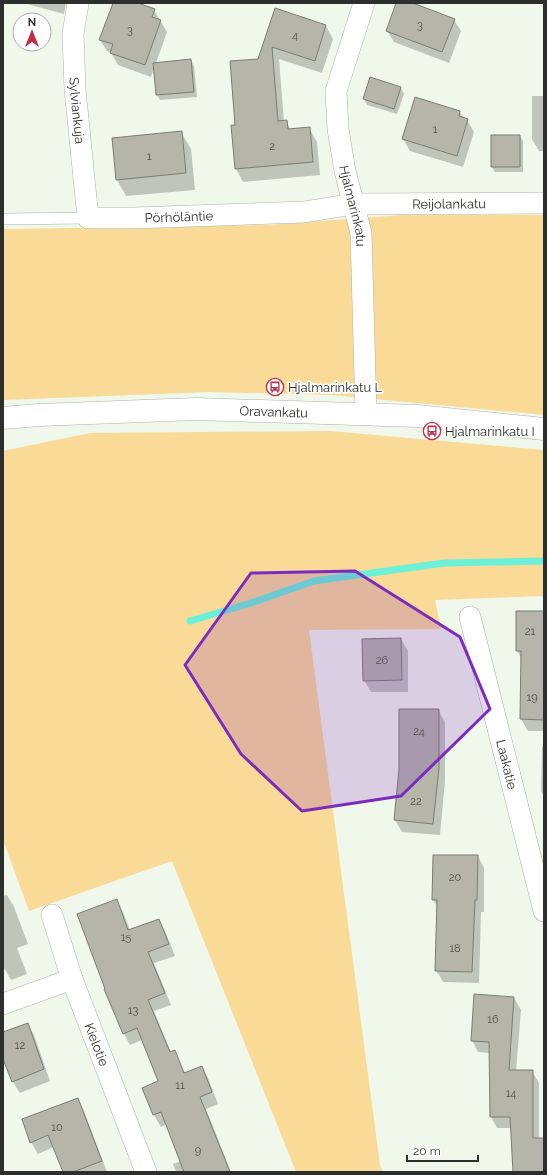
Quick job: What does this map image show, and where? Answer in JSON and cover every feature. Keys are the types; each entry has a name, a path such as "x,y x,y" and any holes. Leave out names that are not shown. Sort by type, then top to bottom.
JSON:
{"street":[{"name":"Sylviankuja","path":"78,3 73,34 75,89 88,218"},
{"name":"Hjalmarinkatu","path":"364,3 336,91 338,129 345,171 361,233 366,414"},
{"name":"Reijolankatu","path":"354,204 544,203"},
{"name":"Pörhöläntie","path":"88,218 134,218 304,212 354,204"},
{"name":"Oravankatu","path":"3,418 39,415 196,409 417,416 544,429"},
{"name":"Laakatie","path":"470,617 544,912"},
{"name":"Kielotie","path":"52,915 72,979 146,1172"},
{"path":"3,1004 72,979"}],"lane":[{"name":"Pörhöläntie","path":"3,220 88,218"}],"highlighted area":[{"path":"355,571 460,637 490,709 401,796 302,811 241,754 185,665 251,573"}],"shaded area":[{"path":"403,215 544,215 544,415 331,395 210,392 3,400 3,229 267,225"},
{"path":"330,431 544,450 544,596 435,600 441,629 309,630 380,1165 383,1172 296,1172 172,861 29,911 3,840 3,451 90,433"}],"building":[{"path":"113,3 138,3 155,9 152,17 161,20 145,65 110,53 113,44 99,40"},
{"path":"396,3 413,3 455,19 442,52 386,31"},
{"path":"275,8 326,25 315,61 272,47 278,121 287,120 288,129 310,127 313,162 235,169 231,125 235,125 230,61 258,59"},
{"path":"191,59 194,92 156,95 153,63"},
{"path":"370,77 401,87 394,109 363,99"},
{"path":"415,97 460,111 459,116 468,119 457,156 402,139"},
{"path":"182,131 186,173 116,180 112,138"},
{"path":"491,135 520,135 520,167 491,167"},
{"path":"516,611 544,611 544,720 520,719 521,651 516,651"},
{"path":"401,638 402,680 363,681 362,639"},
{"path":"399,709 439,709 439,768 433,824 394,820 399,769"},
{"path":"433,855 478,855 477,900 475,900 472,972 435,971 437,900 432,900"},
{"path":"117,899 128,930 159,919 169,944 148,952 165,993 148,1000 170,1052 175,1050 184,1073 202,1066 212,1092 200,1097 230,1172 184,1172 161,1112 153,1115 142,1088 158,1081 137,1028 123,1034 104,989 77,914"},
{"path":"474,994 514,997 509,1070 533,1070 533,1138 544,1138 544,1172 513,1172 510,1117 490,1117 489,1042 471,1041"},
{"path":"28,1023 44,1069 12,1082 3,1059 3,1032"},
{"path":"78,1098 102,1161 73,1172 63,1172 48,1135 30,1143 22,1119"}],"waterway":[{"path":"190,621 251,603 314,581 444,563 544,561"}],"place":[{"name":"Hjalmarinkatu L","path":"275,387"},
{"name":"Hjalmarinkatu I","path":"432,431"}]}
